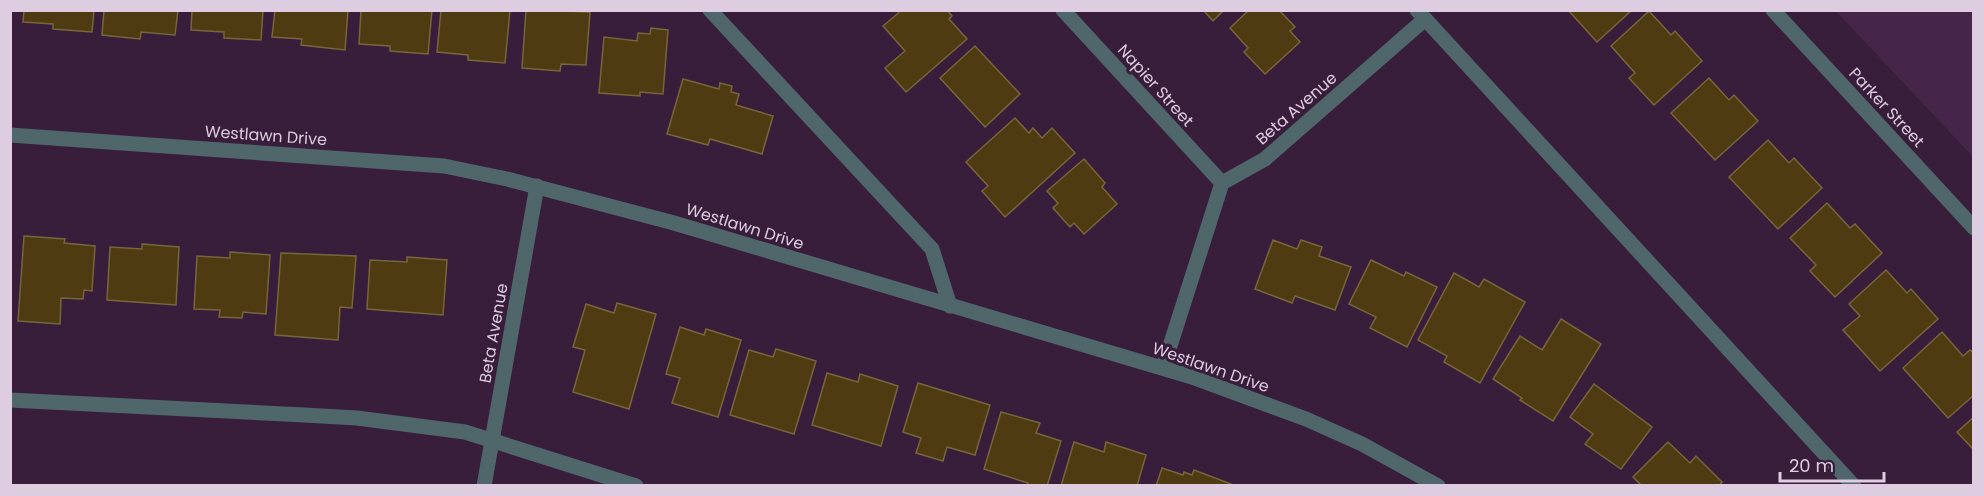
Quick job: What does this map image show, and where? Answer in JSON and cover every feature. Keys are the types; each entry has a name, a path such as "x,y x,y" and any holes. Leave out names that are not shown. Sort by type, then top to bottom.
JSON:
{"street":[{"path":"710,10 932,249 950,306"},
{"name":"Napier Street","path":"1063,10 1222,183"},
{"name":"Parker Street","path":"1773,10 1974,228"},
{"path":"1421,15 1854,486"},
{"name":"Beta Avenue","path":"1222,183 1266,159 1421,15"},
{"name":"Westlawn Drive","path":"10,135 444,166 537,186 674,223 1163,368 1306,419 1362,444 1438,486"},
{"path":"1163,368 1222,183"},
{"name":"Beta Avenue","path":"484,486 537,186"},
{"path":"10,400 357,418 465,432 636,486"}],"shaded area":[{"path":"1836,11 1973,11 1973,157"}],"building":[{"path":"24,10 94,10 92,32 53,29 53,24 23,22"},
{"path":"104,10 178,10 175,35 141,32 140,39 102,35"},
{"path":"192,10 263,10 261,40 224,38 224,32 191,30"},
{"path":"275,10 348,10 345,50 301,45 302,39 272,37"},
{"path":"361,10 432,10 428,54 390,51 390,46 359,44"},
{"path":"441,10 510,10 505,63 468,60 468,55 437,52"},
{"path":"526,10 590,12 586,65 561,64 560,71 522,68"},
{"path":"902,10 947,10 952,16 949,19 967,39 906,92 885,68 905,51 883,26"},
{"path":"1203,10 1224,10 1213,21"},
{"path":"1249,10 1279,10 1295,27 1290,31 1300,42 1265,74 1244,52 1248,48 1230,28"},
{"path":"1568,10 1632,10 1597,42"},
{"path":"1649,11 1671,35 1675,31 1702,61 1654,105 1629,78 1635,73 1611,46"},
{"path":"651,28 668,30 663,94 640,92 640,96 599,93 604,37 637,41 638,33 650,34"},
{"path":"975,46 1020,94 985,127 940,78"},
{"path":"1709,78 1729,100 1734,95 1758,121 1715,160 1671,113"},
{"path":"683,79 719,89 720,83 732,86 731,92 739,94 736,105 773,116 762,154 710,139 708,145 667,134"},
{"path":"1015,118 1029,133 1033,128 1042,138 1052,128 1075,153 1005,217 982,191 988,186 966,162"},
{"path":"1768,140 1789,163 1794,158 1822,188 1778,229 1729,177"},
{"path":"1084,159 1105,183 1102,187 1117,204 1084,234 1074,223 1070,227 1053,208 1058,203 1047,191"},
{"path":"1827,203 1850,228 1855,224 1882,253 1835,297 1810,271 1816,265 1790,238"},
{"path":"24,236 65,239 64,243 95,246 92,291 84,290 83,299 61,298 60,324 18,321"},
{"path":"1273,240 1297,249 1301,240 1322,247 1319,256 1351,267 1335,310 1295,296 1292,303 1255,289"},
{"path":"142,244 179,247 176,305 107,300 110,247 142,249"},
{"path":"230,252 270,255 266,314 243,312 242,318 219,317 220,310 194,309 197,256 230,258"},
{"path":"281,253 356,256 352,308 340,307 338,340 275,335"},
{"path":"407,257 447,260 443,315 367,309 370,260 407,262"},
{"path":"1371,260 1404,276 1406,272 1437,287 1407,347 1370,328 1376,317 1349,304"},
{"path":"1886,270 1907,293 1911,289 1938,319 1880,371 1843,330 1860,316 1849,304"},
{"path":"1454,273 1479,287 1484,279 1525,302 1480,383 1444,362 1447,356 1418,340"},
{"path":"617,303 656,314 629,409 573,392 585,350 573,347 586,304 614,313"},
{"path":"1561,319 1601,344 1553,421 1493,379 1520,336 1542,350"},
{"path":"680,327 704,335 706,329 741,340 718,417 672,403 680,378 666,374"},
{"path":"1942,332 1963,356 1970,350 1974,353 1974,395 1948,418 1903,368"},
{"path":"776,349 816,361 794,434 730,415 749,350 773,357"},
{"path":"827,373 858,382 860,374 898,386 881,446 812,425"},
{"path":"918,383 990,405 975,455 947,447 943,461 916,453 921,438 903,432"},
{"path":"1594,384 1652,427 1621,469 1585,444 1593,434 1570,417"},
{"path":"1001,412 1040,423 1036,433 1061,441 1047,486 1027,486 1028,483 984,469"},
{"path":"1974,417 1974,450 1957,432"},
{"path":"1074,442 1104,452 1106,442 1146,455 1137,486 1061,486"},
{"path":"1668,442 1690,463 1696,456 1722,482 1719,486 1642,486 1633,477"},
{"path":"1162,468 1183,475 1184,472 1192,475 1194,470 1231,484 1231,486 1156,486"}]}
